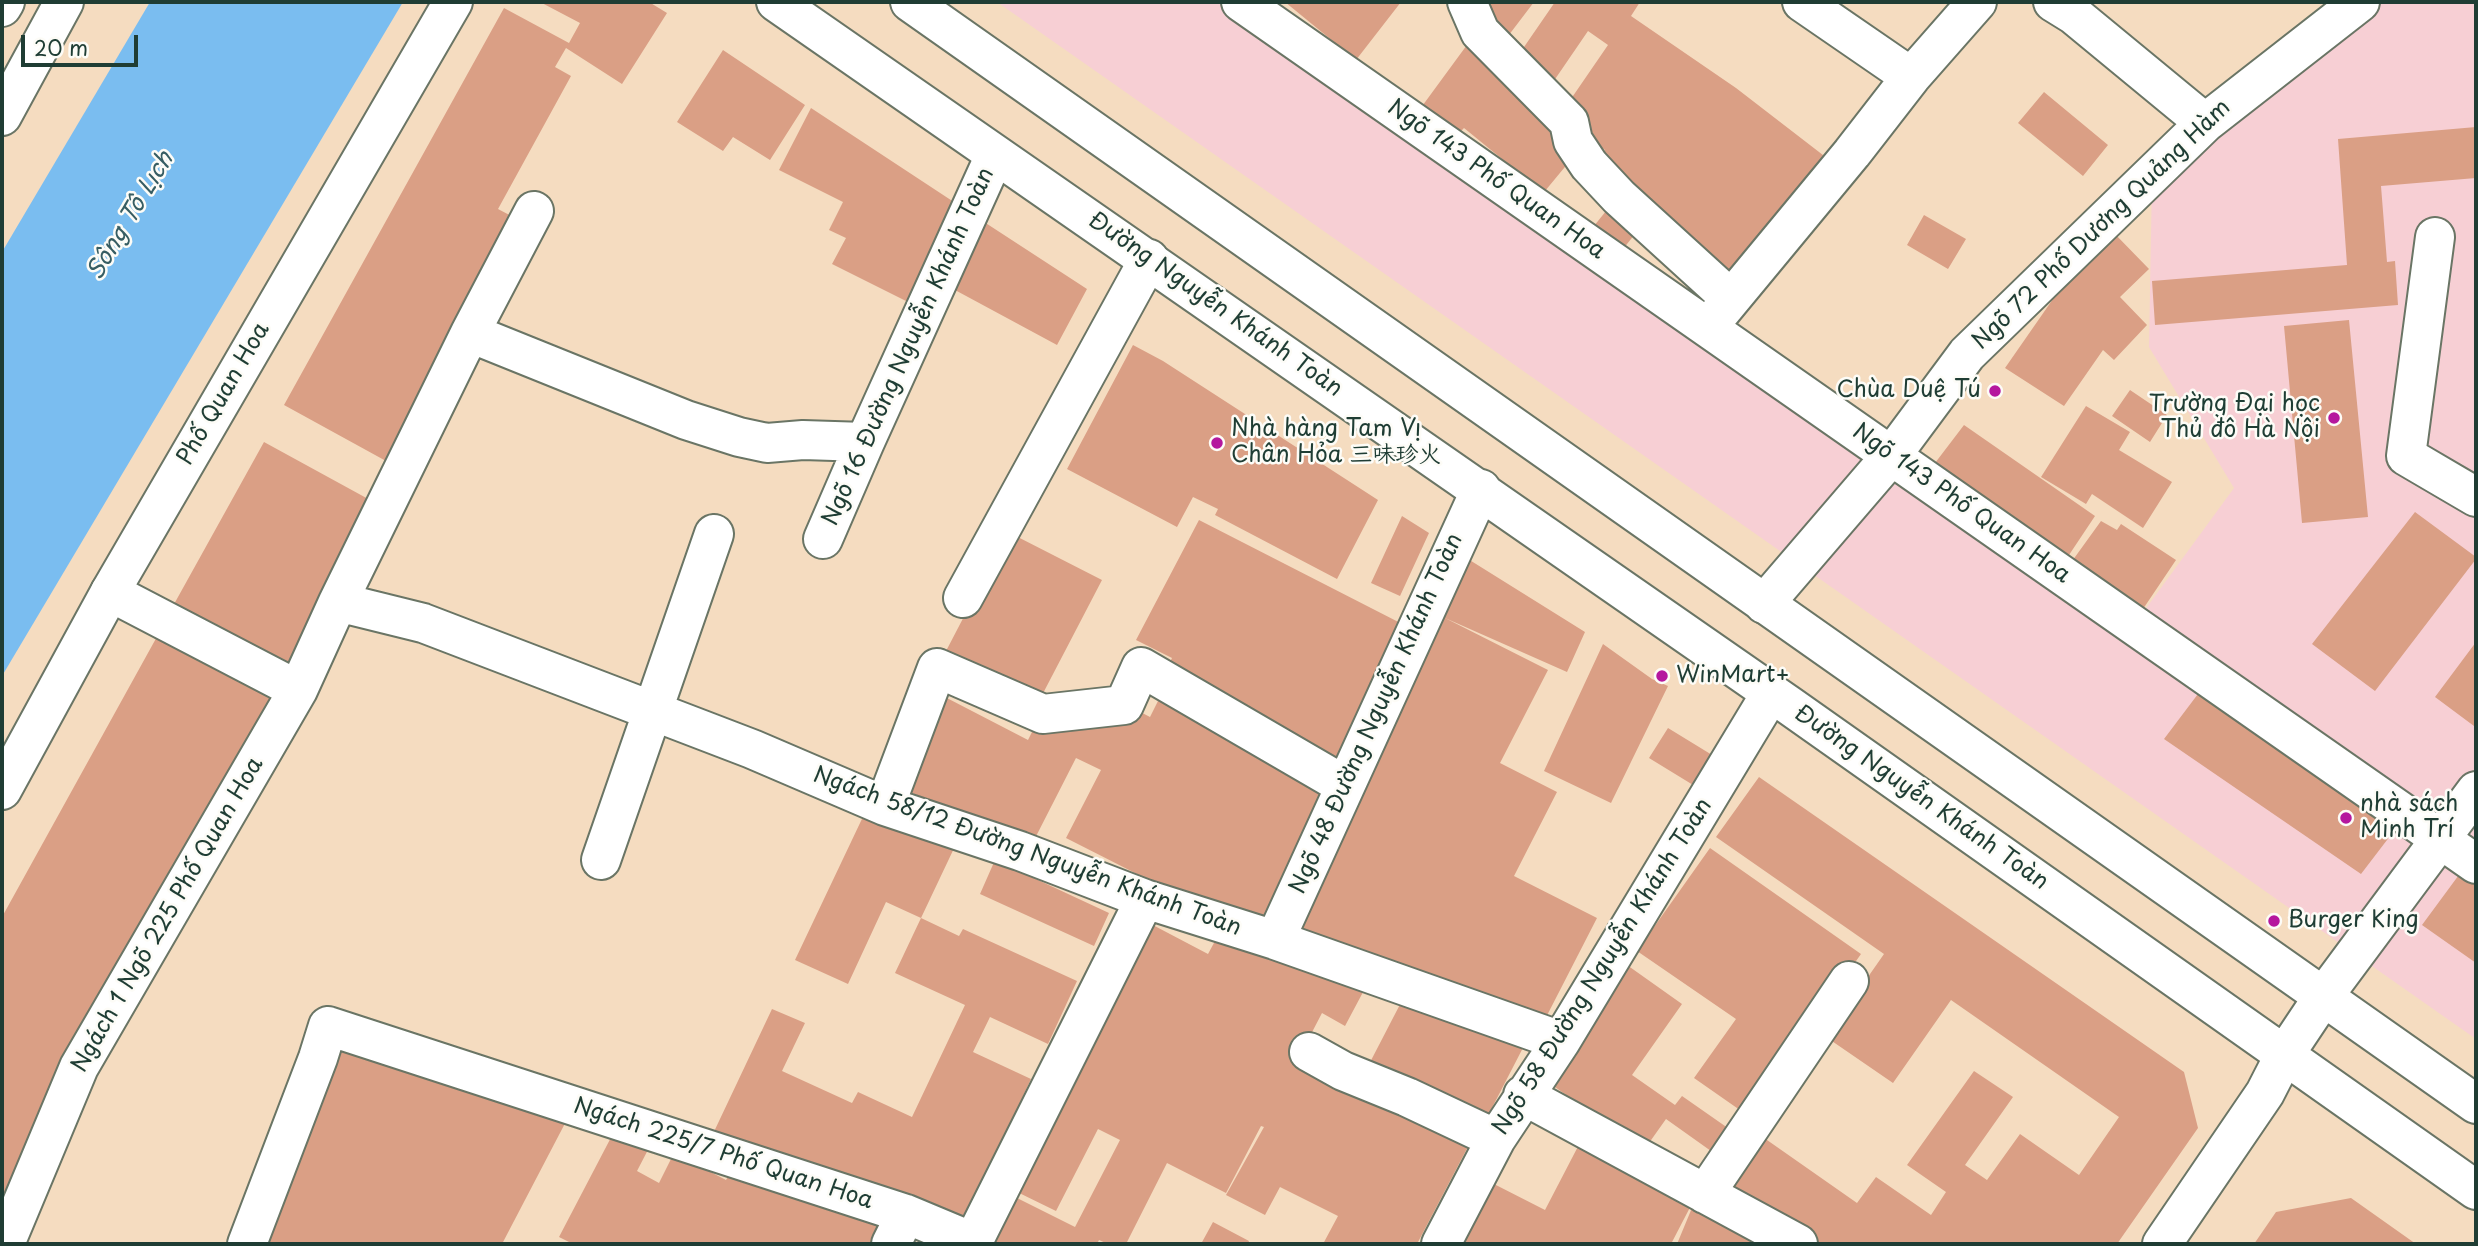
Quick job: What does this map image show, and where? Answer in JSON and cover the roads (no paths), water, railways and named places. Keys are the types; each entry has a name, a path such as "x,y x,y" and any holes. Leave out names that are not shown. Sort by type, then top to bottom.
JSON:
{"main road":[{"path":"2,7 5,2"},
{"path":"2,116 64,2"},
{"name":"Phố Quan Hoa","path":"2,790 110,592 453,2"},
{"name":"Đường Nguyễn Khánh Toàn","path":"776,2 1480,489 2476,1190"},
{"path":"909,2 1109,140 2476,1104"},
{"name":"Ngõ 143 Phố Quan Hoa","path":"1241,2 1720,313 1892,455 2476,864"},
{"path":"1467,2 1480,32 1569,122 1573,141 1589,165 1720,313 1911,77 1977,2"},
{"path":"1802,2 1911,77"},
{"path":"2053,2 2074,15 2205,123"},
{"name":"Ngõ 72 Phố Dương Quảng Hàm","path":"1764,604 1892,455 1967,354 2205,123 2360,2"},
{"name":"Ngõ 16 Đường Nguyễn Khánh Toàn","path":"823,539 995,155"},
{"name":"Ngách 1 Ngõ 225 Phố Quan Hoa","path":"10,1238 79,1067 298,690 338,602 470,333 534,211"},
{"path":"2435,237 2406,456 2476,498"},
{"path":"963,598 1149,259"},
{"path":"470,333 686,419 739,437 767,443 803,440 865,442"},
{"name":"Ngõ 48 Đường Nguyễn Khánh Toàn","path":"1275,940 1480,489"},
{"path":"601,860 714,534"},
{"path":"110,592 298,690"},
{"name":"Ngách 58/12 Đường Nguyễn Khánh Toàn","path":"338,602 423,624 752,749 885,806 1020,851 1145,899 1275,940 1560,1041"},
{"path":"885,806 937,668 1043,714 1124,705 1141,667 1345,785"},
{"name":"Ngõ 58 Đường Nguyễn Khánh Toàn","path":"1441,1244 1496,1139 1560,1041 1771,693"},
{"path":"2162,1244 2265,1093 2285,1054 2323,997 2476,791"},
{"name":"Ngách 225/7 Phố Quan Hoa","path":"247,1244 328,1026 899,1229 973,1242 1145,899"},
{"path":"1705,1194 1849,981"},
{"path":"1309,1052 1343,1071 1407,1097 1496,1139"},
{"path":"1523,1095 1798,1244"}],"water":[{"name":"Sông Tô Lịch","path":"150,2 403,2 2,676 2,252"}],"place":[{"name":"Chùa Duệ Tú","path":"1995,391"},
{"name":"Trường Đại học Thủ đô Hà Nội","path":"2334,418"},
{"name":"Nhà hàng Tam Vị Chân Hỏa 三味珍火","path":"1217,443"},
{"name":"WinMart+","path":"1662,676"},
{"name":"nhà sách Minh Trí","path":"2346,818"},
{"name":"Burger King","path":"2274,921"}]}
